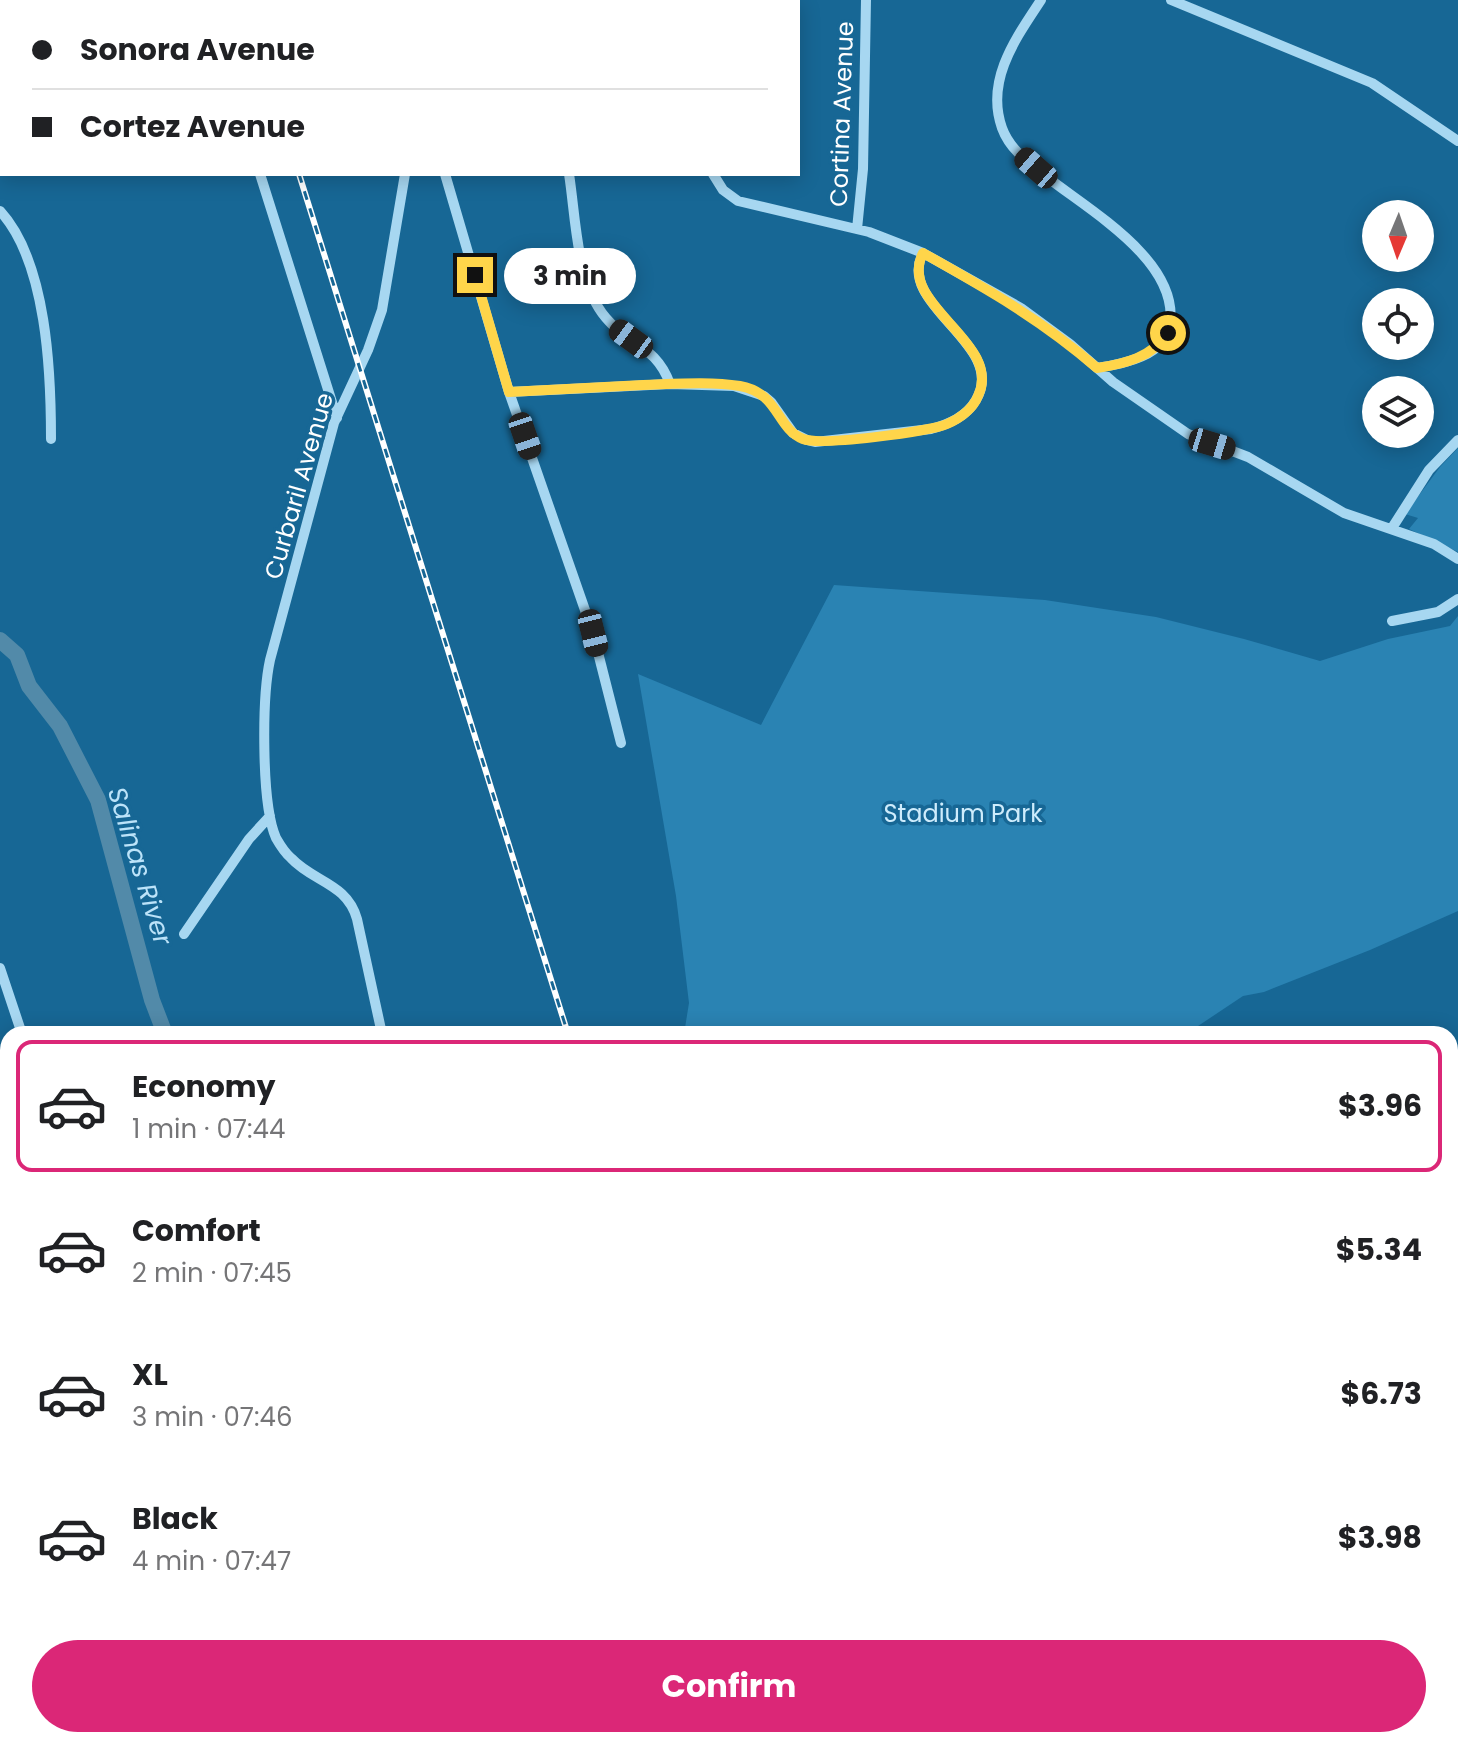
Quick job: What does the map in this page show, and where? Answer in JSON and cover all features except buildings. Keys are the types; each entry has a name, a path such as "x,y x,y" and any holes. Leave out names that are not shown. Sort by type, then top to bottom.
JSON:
{"street":[{"name":"Cortina Avenue","path":"857,229 863,169 866,0"},
{"path":"1041,0 1012,44 1001,77 997,108 1007,139 1014,150 1138,249 1162,281 1171,302 1170,327 1160,345 1121,364 1097,368"},
{"path":"1171,0 1372,83 1458,141"},
{"path":"261,176 337,418"},
{"name":"Curbaril Avenue","path":"380,1026 351,904 339,889 294,862 277,841 270,816 264,735 266,677 337,418 368,350 382,310 405,176"},
{"path":"446,176 509,392 593,633 621,743"},
{"path":"569,176 582,262 595,302 615,327 660,361 670,384"},
{"path":"714,176 723,190 738,201 857,229 923,253 1021,308 1070,344 1123,390 1188,434 1248,457 1344,513 1392,528 1446,550 1458,559"},
{"path":"0,211 10,222 23,248 40,311 51,380 51,439"},
{"path":"509,392 670,384 726,385 754,391 771,402 793,433 815,442 946,425 965,413 979,396 981,372 975,356 924,291 919,262 923,253"},
{"path":"1392,528 1429,470 1458,440"},
{"path":"1392,621 1438,612 1458,599"},
{"path":"184,934 249,839 270,816"},
{"path":"0,968 19,1026"}],"green space":[{"path":"1458,448 1458,552 1409,529 1418,518 1405,514"},
{"name":"Stadium Park","path":"834,585 1045,600 1156,617 1320,661 1388,639 1450,626 1458,616 1458,911 1264,992 1243,996 1198,1026 685,1026 689,1003 676,896 638,674 761,725"}],"waterway":[{"name":"Salinas River","path":"0,640 17,655 29,686 60,726 98,800 152,1000 162,1026"}],"railway":[{"path":"300,176 565,1026"}],"route":[{"path":"475,275 509,392 670,384 742,386 771,402 793,433 815,442 946,425 965,413 979,396 981,372 975,356 924,291 919,262 923,253 1021,308 1097,368 1121,364 1149,353 1164,341 1168,333"}]}
